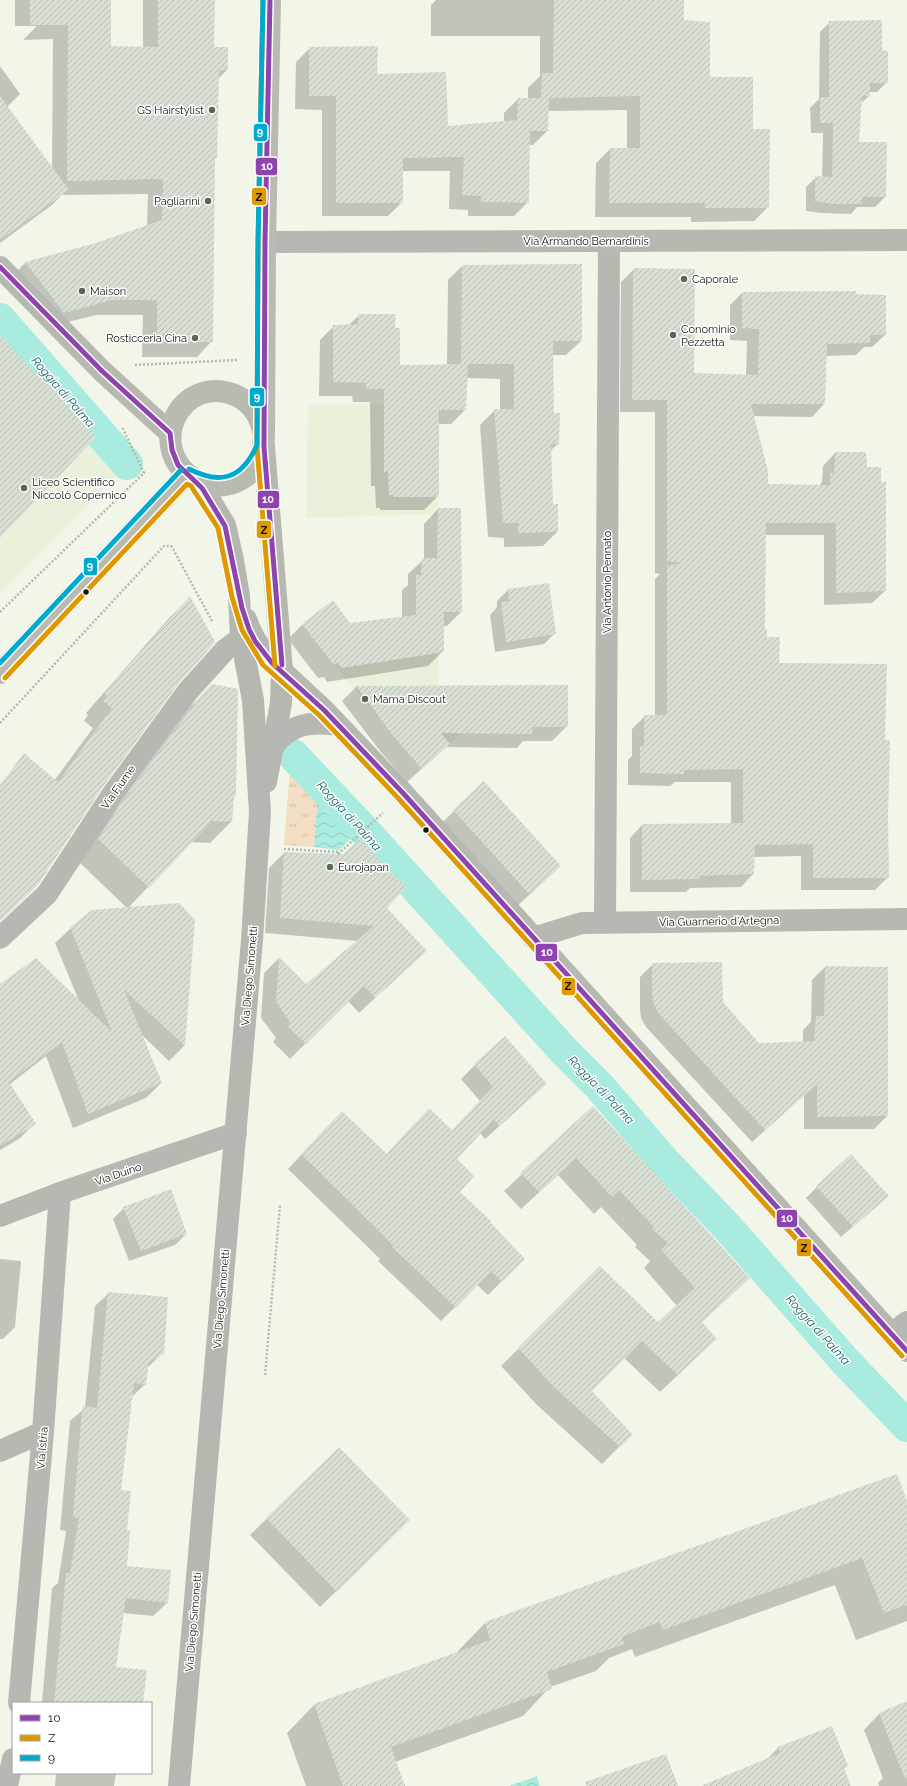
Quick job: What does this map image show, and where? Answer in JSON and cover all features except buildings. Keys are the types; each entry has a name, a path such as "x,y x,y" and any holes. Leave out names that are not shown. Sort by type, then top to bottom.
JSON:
{"main road":[{"path":"191,478 207,485 218,486 228,485 242,479 260,460 264,441 265,242 270,0"},
{"path":"264,441 261,420 254,408 243,399 229,393 219,391 200,394 183,406 177,414 170,433 170,445 173,456 179,466 211,502 225,525 239,596 249,628 269,660 282,671"},
{"name":"Via Diego Simonetti","path":"260,812 281,703 282,671 264,441"},
{"path":"0,673 191,478"},
{"name":"Via Diego Simonetti","path":"179,1786 236,1134 252,940 260,812 253,700 234,644 239,596"}],"street":[{"name":"Via Armando Bernardinis","path":"265,242 907,240"},
{"name":"Via Antonio Pennato","path":"605,923 608,241"},
{"path":"0,267 102,371 170,433"},
{"name":"Via Fiume","path":"0,938 47,894 112,796 188,691 234,644"},
{"path":"282,671 338,725 403,793 534,938 899,1328 907,1351"},
{"path":"273,747 278,740 290,730 307,723 338,725"},
{"name":"Via Guarnerio d'Artegna","path":"534,938 582,923 907,919"},
{"name":"Via Duino","path":"0,1216 60,1193 236,1134"},
{"name":"Via Istria","path":"19,1702 43,1432 60,1193"},
{"path":"0,1451 43,1432"},
{"path":"6,1786 12,1763"}],"path":[{"path":"131,365 237,361 237,353"},
{"path":"0,612 144,472 122,427 117,421"},
{"path":"0,724 164,546 171,546 234,644"},
{"path":"280,849 339,853 382,813"},
{"path":"264,1375 280,1205"}],"shaded area":[{"path":"0,335 37,375 39,373 124,469 0,593"},
{"path":"440,403 438,514 306,518 308,405"},
{"path":"439,652 439,703 460,735 422,769 333,664"}],"green space":[{"path":"290,767 318,795 314,847 284,845"}],"water":[{"path":"319,781 362,828 339,850 314,847"},
{"path":"537,1776 540,1786 509,1786"}],"waterway":[{"name":"Roggia di Palma","path":"0,319 127,464"},
{"name":"Roggia di Palma","path":"293,755 362,828 565,1052 600,1087 663,1160 728,1228 846,1362 907,1426"}],"transit line":[{"name":"Z","path":"263,0 258,242 257,447 275,666"},
{"name":"9","path":"189,469 211,477 229,476 237,472 245,465 257,445 258,242 263,0"},
{"name":"10","path":"270,0 265,242 264,447 282,665"},
{"name":"10","path":"0,267 102,371 170,433 172,450 178,465 202,488 225,526 242,608 249,629 255,641 272,663 324,710 403,793 907,1351"},
{"name":"9","path":"0,663 181,470"},
{"name":"Z","path":"5,678 187,484 191,486 218,528 232,597 242,630 263,665 319,715 398,798 902,1356"}],"place":[{"name":"GS Hairstylist","path":"212,110"},
{"name":"Pagliarini","path":"208,201"},
{"name":"Caporale","path":"684,279"},
{"name":"Maison","path":"82,291"},
{"name":"Conominio Pezzetta","path":"673,335"},
{"name":"Rosticceria Cina","path":"195,338"},
{"name":"Liceo Scientifico Niccolò Copernico","path":"24,488"},
{"name":"Mama Discout","path":"365,699"},
{"name":"Eurojapan","path":"330,867"}]}
